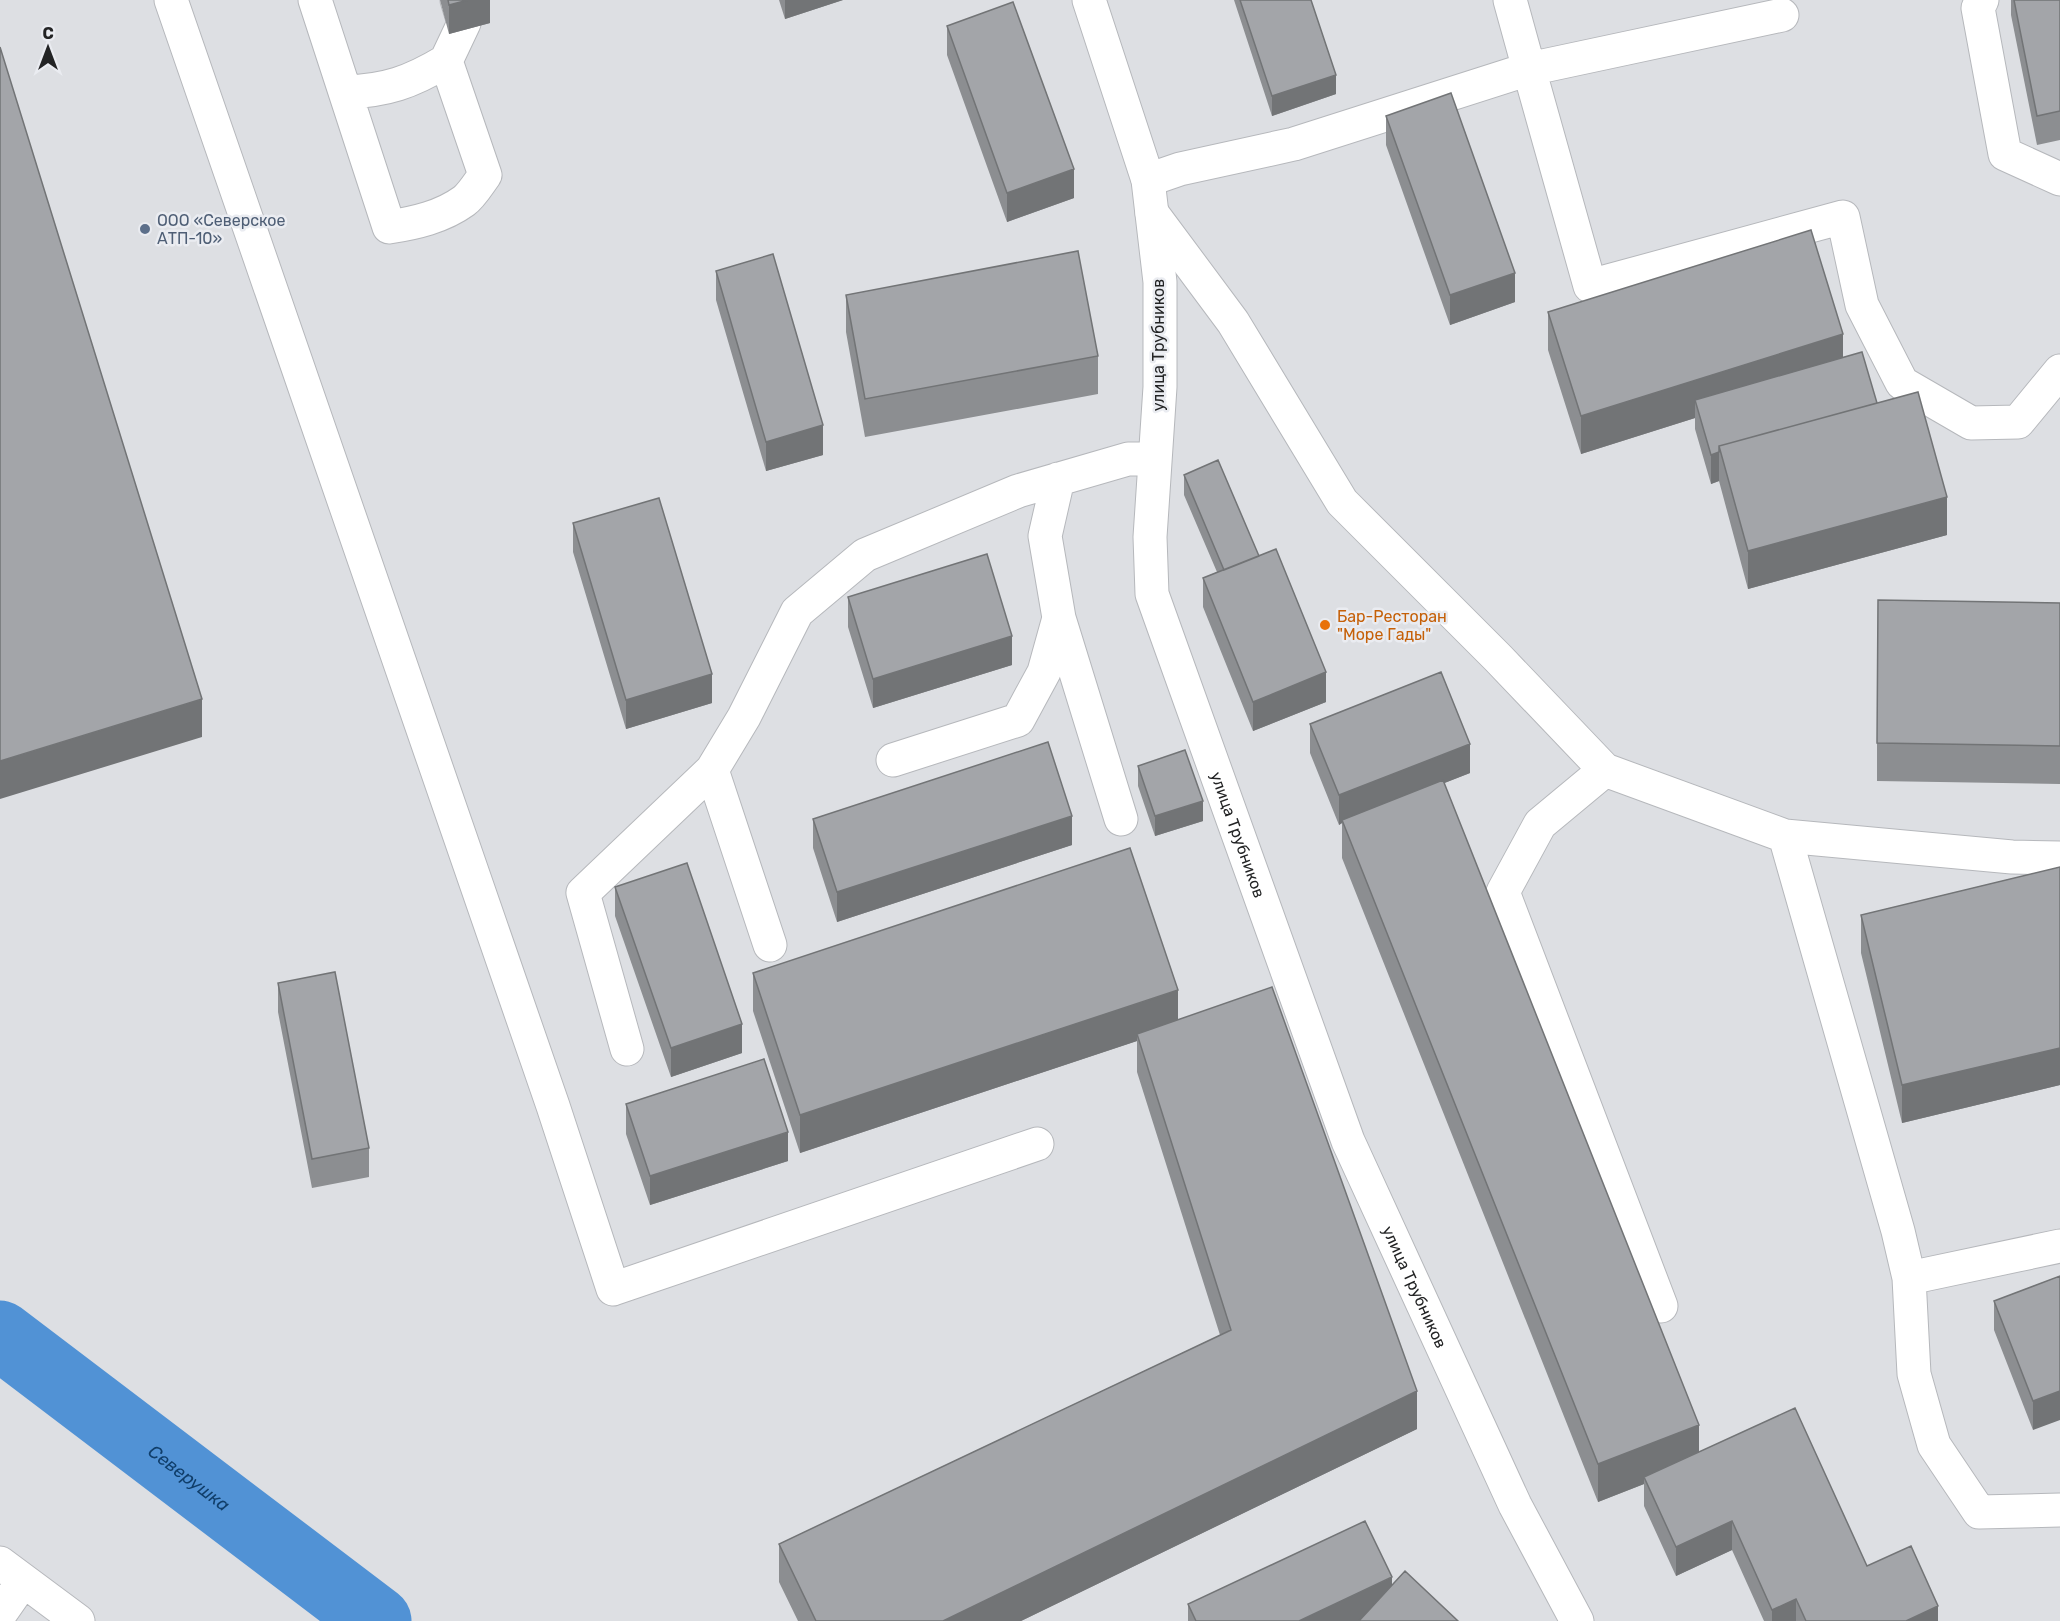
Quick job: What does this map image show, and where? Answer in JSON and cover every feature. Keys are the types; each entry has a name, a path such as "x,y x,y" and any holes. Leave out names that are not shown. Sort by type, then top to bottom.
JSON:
{"main road":[{"path":"171,0 534,1050 613,1290 1037,1144"},
{"path":"315,0 389,227 414,223 440,215 466,200 485,175 446,61"},
{"path":"345,92 369,92 396,85 421,76 446,61 464,23 458,0"},
{"name":"улица Трубников","path":"1089,0 1148,180 1160,282 1160,387 1150,537 1152,594 1347,1141 1515,1506 1577,1621"},
{"path":"1510,0 1590,286 1843,217 1862,305 1902,383 1971,423 2018,422 2060,371"},
{"path":"1982,0 1978,8 2006,154 2060,179"},
{"path":"1148,180 1180,169 1294,144 1528,69 1782,15"},
{"path":"1152,213 1233,322 1342,502 1498,658 1605,770 1785,836 2012,857 2060,858"},
{"path":"627,1049 583,893 712,770 744,717 797,612 865,555 1018,491 1128,459 1154,459"},
{"path":"1058,479 1045,536 1059,618 1121,819"},
{"path":"893,760 1018,720 1044,672 1059,618"},
{"path":"712,770 770,945"},
{"path":"1605,770 1540,824 1503,892 1661,1306"},
{"path":"1785,836 1898,1231 1909,1278 1914,1374 1934,1445 1979,1512 2060,1510"},
{"path":"1909,1278 2060,1245"},
{"path":"0,1614 12,1572 78,1621"}],"building":[{"path":"448,0 468,0 449,5"},
{"path":"1240,0 1311,0 1336,75 1272,96"},
{"path":"2014,0 2060,0 2060,111 2037,116"},
{"path":"1013,2 1074,169 1007,193 947,26"},
{"path":"0,47 202,699 0,761"},
{"path":"1451,93 1515,273 1450,295 1386,116"},
{"path":"1811,230 1843,334 1581,416 1548,312"},
{"path":"1078,251 1098,356 865,399 846,295"},
{"path":"773,254 823,425 766,442 716,271"},
{"path":"1862,352 1877,403 1719,446 1719,452 1711,455 1695,400"},
{"path":"1918,392 1947,497 1748,551 1719,446"},
{"path":"1218,460 1259,556 1224,570 1184,475"},
{"path":"659,498 712,674 626,700 573,523"},
{"path":"1276,549 1326,672 1253,702 1203,578"},
{"path":"987,554 1012,636 873,679 848,597"},
{"path":"1878,600 2060,603 2060,746 1877,743"},
{"path":"1441,672 1470,744 1339,795 1310,724"},
{"path":"1048,742 1072,816 837,892 813,819"},
{"path":"1185,750 1203,801 1155,816 1138,766"},
{"path":"1443,780 1699,1425 1598,1464 1342,820"},
{"path":"1130,848 1178,990 800,1115 753,973"},
{"path":"687,863 742,1024 671,1048 615,887"},
{"path":"2060,867 2060,1048 1902,1085 1861,915"},
{"path":"335,972 369,1148 312,1159 278,983"},
{"path":"1272,987 1417,1391 943,1621 816,1621 779,1544 1231,1330 1137,1034"},
{"path":"764,1059 788,1132 650,1176 626,1104"},
{"path":"2060,1276 2060,1391 2033,1401 1994,1301"},
{"path":"1795,1408 1867,1566 1911,1546 1938,1606 1906,1621 1806,1621 1796,1599 1772,1610 1732,1521 1676,1547 1644,1477"},
{"path":"1365,1521 1392,1577 1299,1621 1196,1621 1188,1604"},
{"path":"1405,1571 1458,1621 1359,1621"}],"waterway":[{"name":"Северушка","path":"0,1335 377,1621"}],"place":[{"name":"ООО «Северское АТП-10»","path":"145,229"},
{"name":"Бар-Ресторан \"Море Гады\"","path":"1325,625"}]}
